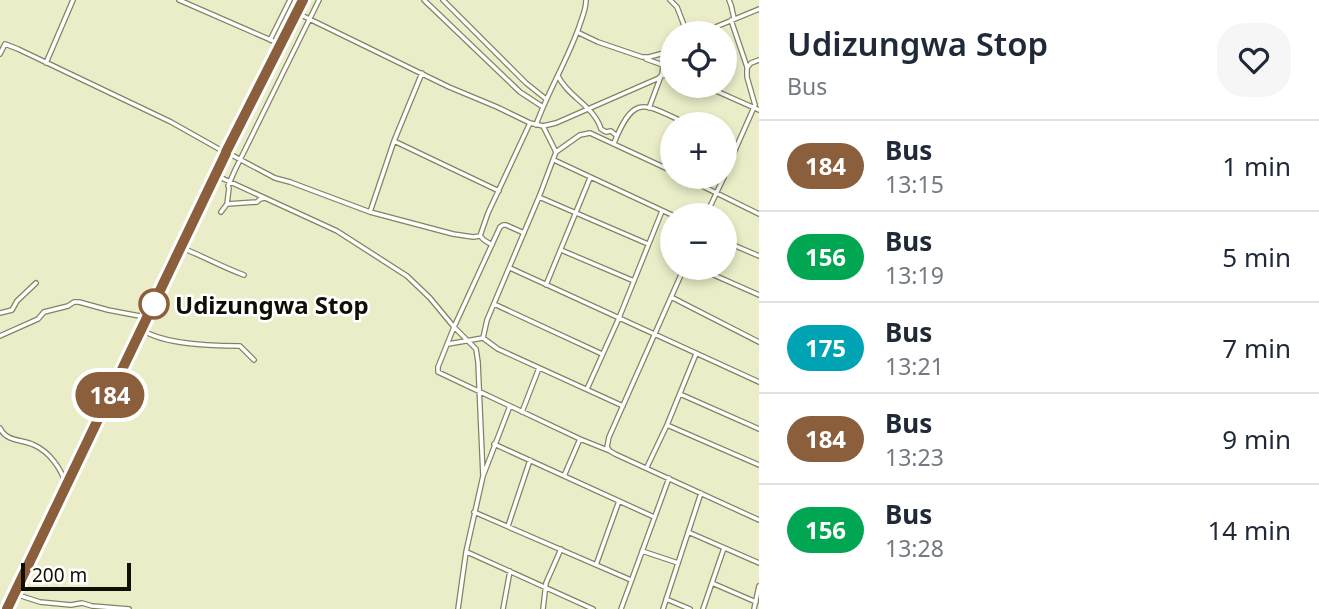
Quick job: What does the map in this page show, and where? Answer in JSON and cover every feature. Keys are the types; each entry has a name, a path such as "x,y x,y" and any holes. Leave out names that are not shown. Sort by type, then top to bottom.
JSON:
{"highway":[{"path":"7,609 215,175 303,0"}],"street":[{"path":"46,63 73,0"},
{"path":"179,0 281,45"},
{"path":"270,40 290,0"},
{"path":"221,212 227,204 228,186 240,159 319,0"},
{"path":"424,0 520,92 543,107"},
{"path":"443,0 526,83 546,99"},
{"path":"537,125 577,32 586,0"},
{"path":"673,0 682,21"},
{"path":"729,0 756,109 737,143"},
{"path":"728,21 759,9"},
{"path":"297,13 449,87 537,125 556,123 660,76"},
{"path":"577,32 660,64"},
{"path":"0,54 2,43 18,49 171,122 275,178 370,212 453,234 480,236"},
{"path":"642,57 660,54"},
{"path":"747,68 759,60"},
{"path":"370,212 394,141 422,73"},
{"path":"558,76 566,89 596,116 601,129 611,131 617,136"},
{"path":"649,108 660,79"},
{"path":"732,98 756,109"},
{"path":"614,144 633,109 640,106 660,113"},
{"path":"480,236 530,123"},
{"path":"543,126 556,152"},
{"path":"483,338 487,320 553,159 563,145 590,133 660,165"},
{"path":"394,141 499,191"},
{"path":"553,159 660,210"},
{"path":"215,175 337,231 407,276 476,349 483,476"},
{"path":"546,285 590,177"},
{"path":"708,189 759,213"},
{"path":"711,203 718,189"},
{"path":"539,197 648,244"},
{"path":"227,204 257,202 267,198"},
{"path":"586,389 619,318 660,216"},
{"path":"524,233 503,225 454,327 438,372 759,520"},
{"path":"480,236 492,244"},
{"path":"737,247 759,256"},
{"path":"180,248 244,275"},
{"path":"561,250 634,281"},
{"path":"510,268 759,382"},
{"path":"610,451 607,443 679,280"},
{"path":"725,280 759,295"},
{"path":"0,313 12,310 17,301 36,283"},
{"path":"671,297 759,342"},
{"path":"0,336 32,322 44,312 79,302 147,318"},
{"path":"494,304 602,355"},
{"path":"141,329 154,337 193,344 240,346 254,360"},
{"path":"448,344 483,338 498,349 623,406"},
{"path":"647,468 696,354"},
{"path":"522,412 539,368"},
{"path":"680,394 759,429"},
{"path":"458,609 466,552 483,476 510,406"},
{"path":"667,425 759,466"},
{"path":"0,430 7,438 38,447 50,456 63,476 66,488"},
{"path":"564,476 580,439"},
{"path":"494,444 654,517"},
{"path":"508,526 530,460"},
{"path":"621,609 669,478"},
{"path":"663,609 701,493"},
{"path":"596,565 619,501"},
{"path":"474,512 631,580"},
{"path":"688,532 759,563"},
{"path":"703,609 724,548"},
{"path":"543,609 546,583 561,549"},
{"path":"642,551 678,564"},
{"path":"466,552 593,609"},
{"path":"503,609 510,571"},
{"path":"712,583 756,602"},
{"path":"754,609 759,590"},
{"path":"15,594 40,602 71,605 82,603 129,609"},
{"path":"666,599 690,609"}],"bus line":[{"name":"184","path":"7,609 226,152 303,0"}],"place":[{"name":"Udizungwa Stop","path":"154,304"}]}
